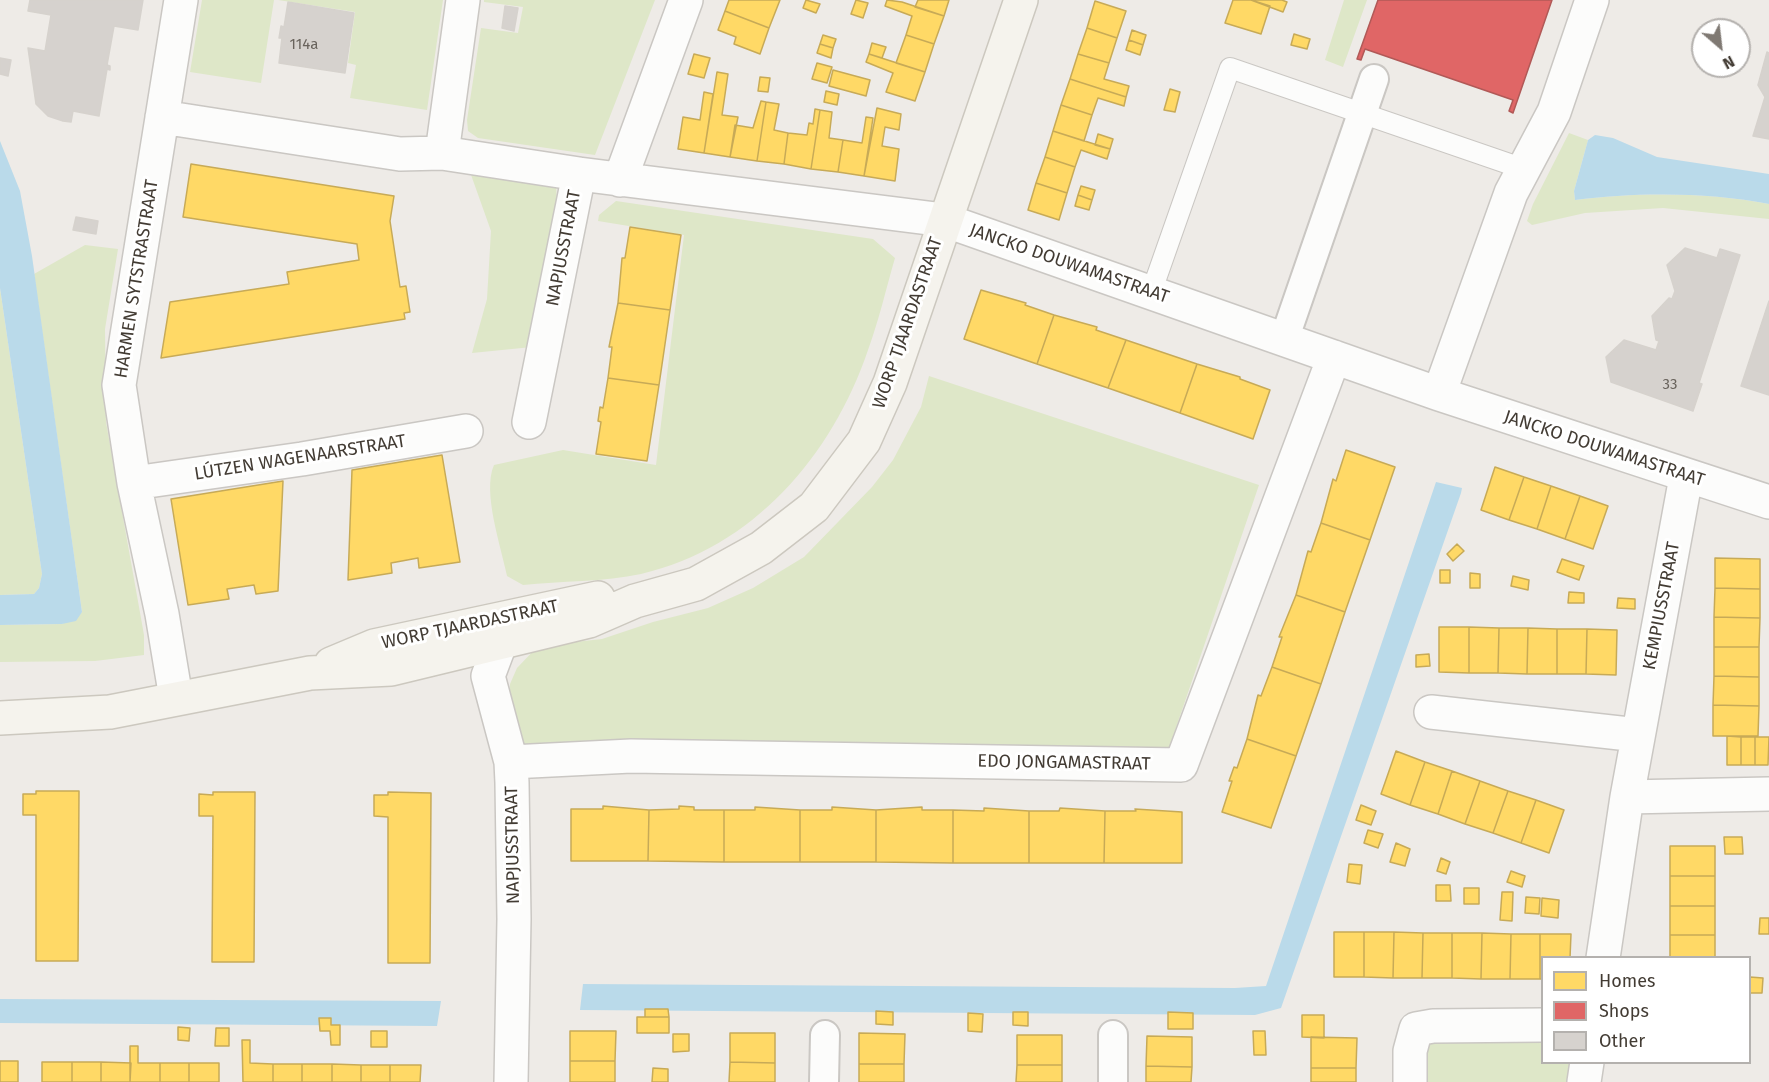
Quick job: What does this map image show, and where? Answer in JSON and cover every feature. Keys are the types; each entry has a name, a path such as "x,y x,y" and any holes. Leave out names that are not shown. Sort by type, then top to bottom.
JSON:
{"main road":[{"name":"WORP TJAARDASTRAAT","path":"0,718 110,711 310,673 374,646 506,630 605,596 635,601 696,584 761,548 814,507 864,441 890,383 1021,0"}],"street":[{"name":"HARMEN SYTSTRASTRAAT","path":"176,698 162,614 134,483 119,385 182,0"},
{"path":"442,153 463,0"},
{"path":"620,180 686,0"},
{"path":"1439,394 1511,193 1554,111 1592,0"},
{"path":"1284,340 1374,79"},
{"name":"NAPJUSSTRAAT","path":"162,117 400,154 442,153 579,174 529,422"},
{"name":"JANCKO DOUWAMASTRAAT","path":"579,174 944,220 1439,394 1686,477 1769,502"},
{"name":"EDO JONGAMASTRAAT","path":"511,762 631,756 1181,765 1334,357"},
{"name":"LÚTZEN WAGENAARSTRAAT","path":"134,483 302,459 466,431"},
{"name":"KEMPIUSSTRAAT","path":"1603,956 1627,797 1686,477"},
{"name":"NAPJUSSTRAAT","path":"506,630 488,676 511,762 514,918 511,1082"},
{"path":"1431,712 1638,735"},
{"path":"1627,797 1769,794"},
{"path":"1410,1082 1410,1051 1416,1029 1432,1026 1541,1025"},
{"path":"824,1082 825,1035"},
{"path":"1113,1035 1113,1082"},
{"path":"1586,1082 1587,1064"}],"lane":[{"path":"1151,293 1230,68 1524,169"}],"green space":[{"path":"202,0 274,0 261,83 190,72"},
{"path":"278,0 443,0 427,110 350,98 356,65 348,63 355,12"},
{"path":"484,0 655,0 595,155 478,138 468,131 467,120 481,28 518,33 523,7 484,2"},
{"path":"1344,0 1367,0 1343,67 1325,60"},
{"path":"1569,133 1588,140 1574,191 1575,200 1647,195 1722,197 1769,204 1769,219 1663,208 1585,213 1532,225 1527,221 1533,204"},
{"path":"470,172 556,181 557,206 532,347 472,353 487,299 491,231"},
{"path":"616,201 873,239 895,258 868,350 853,389 833,426 810,461 783,492 753,520 719,543 681,561 641,574 598,580 523,585 507,576 497,535 490,490 494,465 563,450 656,465 684,235 598,221 599,215"},
{"path":"85,245 118,249 105,329 106,422 144,635 144,655 95,661 0,662 0,625 62,624 82,612 34,274"},
{"path":"0,288 42,574 39,588 34,594 0,595"},
{"path":"929,376 1259,485 1167,754 520,756 509,705 510,684 517,668 538,646 602,639 653,622 708,608 753,588 804,557 872,487 893,460 921,407"},
{"path":"1426,1035 1541,1035 1541,1064 1572,1064 1569,1082 1426,1082"}],"water":[{"path":"1595,135 1613,138 1657,157 1769,174 1769,204 1722,197 1672,194 1575,200 1574,191 1588,140"},
{"path":"0,141 20,191 32,256 82,612 76,621 62,624 0,625 0,595 34,594 39,588 42,574 0,288"},
{"path":"1436,482 1462,488 1461,493 1281,1008 1255,1015 580,1010 583,984 1235,988 1266,986"},
{"path":"0,999 441,1001 437,1026 0,1023"}],"building: Homes":[{"path":"729,0 780,0 769,28 725,11"},
{"path":"806,0 820,4 816,13 803,8"},
{"path":"856,0 868,3 863,18 851,14"},
{"path":"887,0 902,2 944,16 934,44 906,35 912,16 885,6"},
{"path":"918,0 949,0 944,16 915,7"},
{"path":"1233,0 1251,0 1270,6 1261,34 1225,23"},
{"path":"1251,0 1282,0 1287,2 1283,12"},
{"path":"1095,1 1126,11 1117,38 1087,28"},
{"path":"725,11 769,28 760,54 734,44 736,37 718,30"},
{"path":"1087,28 1117,38 1109,63 1078,54"},
{"path":"1132,30 1146,35 1143,45 1129,40"},
{"path":"1294,34 1310,39 1307,49 1291,45"},
{"path":"823,35 836,39 833,48 820,44"},
{"path":"906,35 934,44 925,72 896,63"},
{"path":"1129,40 1143,45 1140,55 1126,50"},
{"path":"872,43 886,47 882,58 869,54"},
{"path":"820,44 833,48 831,58 817,53"},
{"path":"694,54 710,58 704,78 688,74"},
{"path":"869,54 925,72 915,101 886,92 893,73 866,62"},
{"path":"1078,54 1109,63 1104,79 1129,86 1126,97 1070,79"},
{"path":"817,63 832,67 827,83 812,79"},
{"path":"833,70 870,80 866,96 829,86"},
{"path":"717,72 728,74 722,115 738,117 730,157 704,153"},
{"path":"760,77 770,78 768,92 758,91"},
{"path":"1070,79 1126,97 1124,106 1098,98 1092,115 1061,105"},
{"path":"1170,89 1180,92 1175,112 1164,110"},
{"path":"826,91 839,94 837,105 824,102"},
{"path":"704,92 713,94 704,153 678,149 683,117 700,120"},
{"path":"761,101 766,102 757,161 730,157 735,125 753,128"},
{"path":"766,102 779,104 774,130 788,133 784,164 757,161"},
{"path":"1061,105 1092,115 1084,141 1053,131"},
{"path":"877,108 901,114 899,130 885,127 882,146 899,149 895,181 864,176"},
{"path":"815,109 820,110 811,169 784,164 788,133 807,135 809,123 813,124"},
{"path":"820,110 832,112 829,138 843,140 838,172 811,169"},
{"path":"866,117 873,118 864,176 838,172 843,140 862,143"},
{"path":"1053,131 1110,149 1107,159 1081,150 1075,167 1045,157"},
{"path":"1098,134 1113,139 1110,149 1095,145"},
{"path":"1045,157 1075,167 1067,193 1036,183"},
{"path":"191,164 394,196 390,221 400,287 406,286 410,312 404,313 405,319 161,358 170,302 289,284 287,272 359,260 357,244 183,217"},
{"path":"1036,183 1067,193 1059,220 1028,210"},
{"path":"1081,186 1095,190 1092,200 1078,195"},
{"path":"1078,195 1092,200 1089,210 1075,206"},
{"path":"630,227 681,235 670,310 618,303 622,258 625,258"},
{"path":"981,290 1026,303 1025,305 1054,315 1037,364 964,339"},
{"path":"618,303 670,310 659,385 608,378 612,347 609,347"},
{"path":"1054,315 1097,327 1096,330 1126,340 1108,388 1037,364"},
{"path":"1126,340 1197,364 1180,413 1108,388"},
{"path":"1197,364 1240,377 1240,379 1270,390 1253,439 1180,413"},
{"path":"608,378 659,385 647,461 596,454 601,422 598,421 600,407 603,408"},
{"path":"1346,450 1395,467 1370,540 1321,523 1333,479 1336,481"},
{"path":"442,455 460,562 419,568 418,558 391,563 392,573 348,580 352,470"},
{"path":"1495,467 1524,477 1509,520 1481,510"},
{"path":"1524,477 1551,486 1537,529 1509,520"},
{"path":"283,481 278,591 256,594 254,585 227,589 229,599 188,605 171,499"},
{"path":"1551,486 1580,496 1565,539 1537,529"},
{"path":"1580,496 1608,506 1593,549 1565,539"},
{"path":"1321,523 1370,540 1345,612 1296,595 1308,551 1311,552"},
{"path":"1457,544 1464,551 1453,561 1447,554"},
{"path":"1715,558 1760,559 1760,589 1715,588"},
{"path":"1562,559 1584,566 1579,580 1557,572"},
{"path":"1440,570 1450,570 1450,583 1440,583"},
{"path":"1470,573 1480,574 1480,588 1470,588"},
{"path":"1513,576 1529,580 1528,590 1511,586"},
{"path":"1715,588 1760,589 1760,618 1714,617"},
{"path":"1569,592 1584,593 1584,603 1568,603"},
{"path":"1296,595 1345,612 1321,684 1272,667 1282,637 1279,637"},
{"path":"1618,598 1635,599 1635,609 1617,608"},
{"path":"1714,617 1760,618 1759,647 1714,647"},
{"path":"1439,627 1469,627 1469,673 1439,672"},
{"path":"1469,627 1499,628 1498,673 1469,673"},
{"path":"1499,628 1528,628 1527,674 1498,673"},
{"path":"1528,628 1557,629 1557,674 1527,674"},
{"path":"1557,629 1587,629 1586,674 1557,674"},
{"path":"1587,629 1617,630 1616,675 1586,674"},
{"path":"1714,647 1759,647 1759,677 1714,676"},
{"path":"1429,654 1430,666 1416,667 1416,655"},
{"path":"1272,667 1321,684 1296,756 1247,739 1258,695 1261,696"},
{"path":"1714,676 1759,677 1759,706 1713,705"},
{"path":"1713,705 1759,706 1758,736 1713,736"},
{"path":"1727,736 1741,737 1741,765 1727,765"},
{"path":"1741,737 1755,737 1755,765 1741,765"},
{"path":"1755,737 1769,737 1768,765 1755,765"},
{"path":"1247,739 1296,756 1271,828 1222,812 1232,781 1229,781 1234,767 1237,768"},
{"path":"1396,751 1425,762 1410,805 1381,794"},
{"path":"1425,762 1452,771 1438,814 1410,805"},
{"path":"1452,771 1480,781 1465,824 1438,814"},
{"path":"1480,781 1508,791 1493,833 1465,824"},
{"path":"36,791 79,791 78,961 36,961 36,815 23,815 23,794 36,794"},
{"path":"1508,791 1536,800 1521,843 1493,833"},
{"path":"213,792 255,792 254,962 212,962 213,816 199,816 199,794 213,795"},
{"path":"388,792 431,793 430,963 388,963 388,817 374,816 374,795 388,795"},
{"path":"1536,800 1564,810 1549,853 1521,843"},
{"path":"1361,805 1376,811 1371,825 1356,820"},
{"path":"603,806 649,810 648,861 571,861 571,809 603,809"},
{"path":"679,806 694,807 694,810 724,810 724,862 648,861 649,810 679,809"},
{"path":"755,807 800,810 800,862 724,862 724,810 755,810"},
{"path":"832,807 876,810 876,862 800,862 800,810 832,810"},
{"path":"922,807 922,810 953,810 953,863 876,862 876,810"},
{"path":"984,808 1029,811 1029,863 953,863 953,810 984,811"},
{"path":"1060,808 1105,811 1104,863 1029,863 1029,811 1059,811"},
{"path":"1135,809 1182,812 1182,863 1104,863 1105,811 1136,811"},
{"path":"1368,830 1383,834 1378,848 1364,843"},
{"path":"1724,837 1742,837 1743,854 1725,854"},
{"path":"1396,843 1410,849 1405,866 1390,862"},
{"path":"1670,846 1715,846 1715,876 1670,876"},
{"path":"1441,858 1450,862 1446,874 1437,871"},
{"path":"1349,864 1362,865 1360,884 1347,882"},
{"path":"1511,871 1525,876 1522,887 1507,882"},
{"path":"1670,876 1715,876 1715,906 1670,906"},
{"path":"1436,885 1450,885 1451,901 1436,901"},
{"path":"1464,888 1479,888 1479,904 1464,904"},
{"path":"1502,892 1513,892 1512,921 1500,920"},
{"path":"1526,897 1540,898 1539,914 1525,913"},
{"path":"1542,898 1559,900 1558,918 1541,916"},
{"path":"1670,906 1715,906 1715,935 1670,935"},
{"path":"1760,918 1769,918 1769,934 1759,934"},
{"path":"1334,932 1364,932 1364,977 1334,977"},
{"path":"1364,932 1394,932 1393,978 1364,977"},
{"path":"1394,932 1423,933 1422,978 1393,978"},
{"path":"1423,933 1452,933 1452,978 1422,978"},
{"path":"1452,933 1482,933 1481,979 1452,978"},
{"path":"1482,933 1511,934 1510,979 1481,979"},
{"path":"1511,934 1540,934 1540,979 1510,979"},
{"path":"1540,934 1571,934 1570,956 1541,956 1540,979"},
{"path":"1670,935 1715,935 1715,956 1670,956"},
{"path":"1751,977 1763,978 1762,993 1751,993"},
{"path":"645,1009 668,1009 669,1017 645,1017"},
{"path":"876,1011 893,1012 893,1025 876,1024"},
{"path":"1013,1012 1028,1012 1028,1026 1013,1025"},
{"path":"1168,1012 1193,1013 1193,1029 1168,1029"},
{"path":"968,1013 983,1014 982,1032 968,1031"},
{"path":"1302,1015 1324,1015 1324,1038 1302,1037"},
{"path":"637,1017 669,1017 669,1033 637,1033"},
{"path":"319,1018 331,1018 331,1025 340,1025 340,1045 331,1045 330,1031 320,1031"},
{"path":"178,1027 190,1028 189,1041 178,1040"},
{"path":"216,1028 229,1028 229,1046 215,1046"},
{"path":"371,1031 387,1031 387,1047 371,1047"},
{"path":"570,1031 616,1031 615,1061 570,1061"},
{"path":"1253,1031 1265,1031 1266,1055 1254,1055"},
{"path":"730,1033 775,1033 775,1063 730,1062"},
{"path":"859,1033 905,1034 904,1064 859,1064"},
{"path":"673,1034 689,1034 689,1051 673,1052"},
{"path":"1017,1035 1062,1035 1062,1065 1017,1065"},
{"path":"1147,1036 1192,1037 1192,1067 1146,1066"},
{"path":"1311,1037 1357,1038 1356,1068 1311,1068"},
{"path":"242,1040 250,1040 250,1063 273,1064 273,1082 243,1082"},
{"path":"130,1046 138,1046 138,1063 160,1063 160,1082 130,1082"},
{"path":"0,1061 18,1061 18,1082 0,1082"},
{"path":"570,1061 615,1061 615,1082 570,1082"},
{"path":"42,1062 72,1062 72,1082 42,1082"},
{"path":"72,1062 101,1062 101,1082 72,1082"},
{"path":"101,1062 131,1063 130,1082 101,1082"},
{"path":"730,1062 775,1063 775,1082 729,1082"},
{"path":"160,1063 189,1063 189,1082 160,1082"},
{"path":"189,1063 219,1063 219,1082 189,1082"},
{"path":"273,1064 302,1064 302,1082 273,1082"},
{"path":"302,1064 332,1064 332,1082 302,1082"},
{"path":"332,1064 361,1065 361,1082 332,1082"},
{"path":"859,1064 904,1064 904,1082 859,1082"},
{"path":"361,1065 390,1065 390,1082 361,1082"},
{"path":"390,1065 421,1065 420,1082 390,1082"},
{"path":"1017,1065 1062,1065 1062,1082 1016,1082"},
{"path":"1146,1066 1192,1067 1191,1082 1146,1082"},
{"path":"653,1068 668,1069 668,1082 652,1082"},
{"path":"1311,1068 1356,1068 1356,1082 1311,1082"}],"building: Shops":[{"path":"1378,0 1552,0 1513,113 1509,111 1513,100 1365,49 1361,60 1357,59"}],"building: Other":[{"path":"30,0 143,0 138,30 114,26 107,65 110,66 110,70 107,69 99,116 73,111 71,122 63,121 48,116 36,104 28,48 45,51 51,15 28,11"},
{"path":"288,2 354,13 345,73 279,63 282,38 279,38 281,26 284,27"},
{"path":"505,6 518,8 514,31 502,28"},
{"path":"1767,52 1769,53 1769,139 1753,136 1765,97 1758,85"},
{"path":"0,58 11,60 8,76 0,74"},
{"path":"76,217 98,221 96,234 73,230"},
{"path":"1685,248 1717,258 1720,249 1740,255 1699,383 1702,384 1693,411 1611,382 1606,357 1624,340 1656,350 1659,341 1656,340 1652,316 1669,298 1672,299 1675,291 1667,265"},
{"path":"1769,301 1769,395 1741,386"}]}
